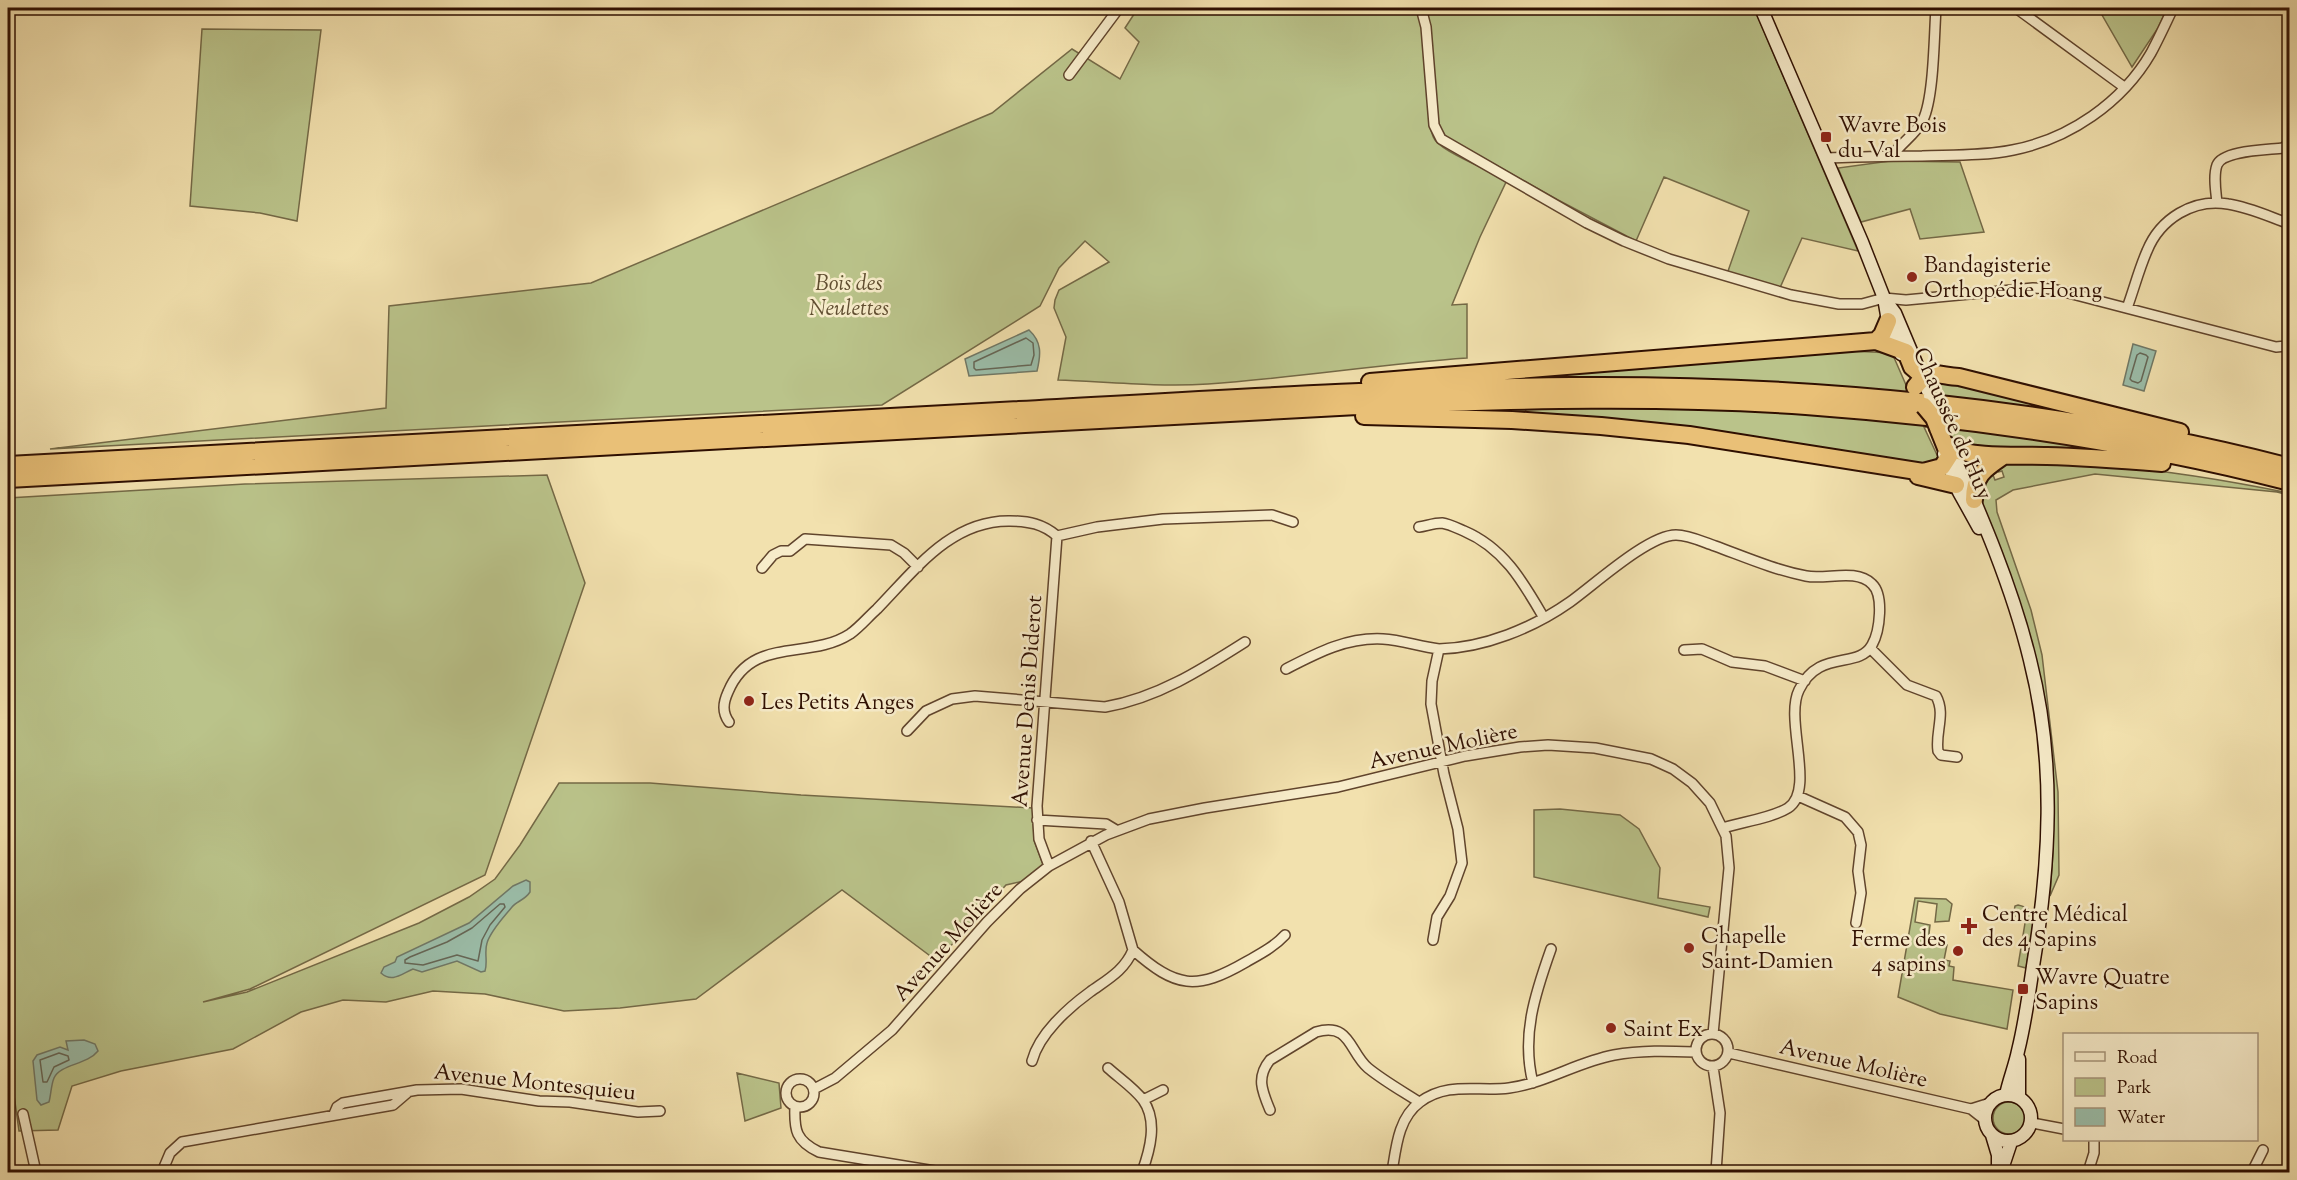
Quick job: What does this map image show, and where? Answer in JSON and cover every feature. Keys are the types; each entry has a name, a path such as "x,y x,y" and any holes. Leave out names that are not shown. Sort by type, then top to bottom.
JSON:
{"highway":[{"path":"1876,341 1886,329 1888,321"},
{"path":"1284,403 1302,387 1876,341 1906,352 1950,455"},
{"path":"1921,385 1948,372 1959,377 2263,453 2281,465"},
{"path":"8,479 1575,386 1804,393 1920,402 2175,441 2281,465"},
{"path":"8,465 1284,403 1388,405 1576,400 1806,406 1999,427 2195,460 2289,482"},
{"path":"1284,403 1296,418 1374,416 1461,418 1601,426 1689,435 1814,454 1894,469 1956,485"},
{"path":"1894,469 1932,471 1942,467 1950,455"},
{"path":"1950,455 2002,458 2045,456 2088,458 2180,466 2195,460"},
{"path":"1974,500 1974,487 1980,474 2002,458"}],"main road":[{"name":"Chaussée de Huy","path":"1761,8 1884,298 1894,313 1921,385"},
{"name":"Chaussée de Huy","path":"1884,298 1888,321 1899,349"},
{"name":"Chaussée de Huy","path":"1950,455 1956,485 1997,560"},
{"name":"Chaussée de Huy","path":"1950,455 1974,500 2018,615 2031,661 2040,706 2048,785 2049,820 2042,914 2018,1052 2006,1095"},
{"name":"Chaussée de Huy","path":"2018,1052 2019,1097"},
{"path":"1992,1135 2011,1142 2022,1137 2032,1124 2031,1110 2019,1097 2000,1096 1990,1103 1985,1120 1998,1155 2000,1173"},
{"path":"2000,1173 2011,1142"}],"street":[{"path":"1070,75 1119,8"},
{"path":"1421,8 1426,27 1434,125 1442,140 1587,223 1669,259 1791,295 1827,303 1862,304 1884,298 1906,300 2033,288 2054,289 2276,348 2288,342"},
{"path":"1892,156 1914,133 1926,112 1936,8"},
{"path":"2016,8 2124,87"},
{"path":"1826,158 1980,154 2010,151 2034,145 2084,122 2124,87 2150,53 2173,8"},
{"path":"2217,202 2215,175 2221,159 2234,154 2283,148 2289,143"},
{"path":"2127,308 2146,252 2157,232 2181,212 2193,206 2217,202 2230,204 2289,224"},
{"path":"729,722 724,709 726,695 736,677 747,666 767,654 818,647 851,633 937,547 950,538 984,524 1004,521 1030,523 1044,527 1057,536 1097,527 1163,519 1272,515 1293,522"},
{"path":"1419,527 1443,523 1486,543 1515,571 1544,618"},
{"name":"Avenue Denis Diderot","path":"1049,866 1039,838 1037,820 1057,536"},
{"path":"1286,669 1324,651 1353,641 1384,639 1439,649 1472,646 1544,618 1569,603 1655,540 1669,536 1683,536 1808,576 1864,578 1875,587 1880,603 1875,639 1862,656 1829,662 1813,672 1799,690 1794,706 1800,783 1798,796 1792,805 1783,811 1723,828"},
{"path":"762,568 773,555 781,551 790,551 805,539 891,545 904,553 918,567"},
{"path":"907,731 926,711 952,699 975,696 1105,707 1125,704 1161,690 1245,642"},
{"path":"1870,648 1907,685 1936,696 1939,701 1941,720 1938,751 1941,755 1957,757"},
{"path":"1433,940 1437,917 1450,896 1462,863 1458,829 1431,704 1432,681 1439,649"},
{"path":"1684,650 1702,649 1732,662 1765,666 1805,681"},
{"name":"Avenue Molière","path":"795,1107 802,1107 811,1102 814,1089 835,1078 892,1030 993,916 1020,889 1049,866 1091,842 1116,830 1149,819 1338,787 1502,749 1548,745 1595,748 1643,757 1672,769 1692,783 1710,803 1723,828 1728,846 1729,868 1713,1034"},
{"path":"1798,796 1842,815 1858,832 1861,845 1858,872 1861,893 1856,923"},
{"path":"1037,820 1106,824 1116,830"},
{"path":"1091,842 1119,902 1133,950 1165,975 1180,981 1198,982 1226,974 1276,944 1285,934"},
{"path":"1533,1083 1529,1069 1529,1024 1533,1001 1551,949"},
{"path":"1032,1061 1035,1049 1057,1022 1080,1000 1118,972 1133,950"},
{"path":"1270,1110 1261,1081 1265,1066 1270,1060 1316,1032 1324,1030 1338,1032 1346,1037 1367,1068 1419,1102"},
{"path":"1696,1052 1704,1036 1713,1034 1724,1041 1729,1053 1713,1067"},
{"path":"1392,1173 1399,1133 1407,1118 1419,1102 1449,1089 1507,1088 1533,1083 1574,1066 1613,1055 1648,1051 1696,1052"},
{"path":"1696,1052 1703,1062 1713,1067"},
{"name":"Avenue Molière","path":"1729,1053 1971,1109 1985,1120"},
{"path":"1713,1067 1720,1113 1716,1173"},
{"path":"1108,1068 1143,1100 1152,1131 1150,1148 1142,1173"},
{"path":"814,1089 810,1083 801,1079 790,1083 787,1089 786,1098 795,1107 796,1131 805,1143 819,1152 941,1173"},
{"name":"Avenue Montesquieu","path":"162,1173 170,1153 182,1142 318,1119 334,1114 337,1107 343,1103 417,1090 461,1089 539,1101 638,1112 660,1111"},
{"path":"1143,1100 1163,1090"},
{"path":"1971,1109 1990,1103"},
{"path":"24,1114 36,1173"},
{"path":"2032,1124 2063,1129"},
{"path":"2088,1173 2094,1153 2094,1141"},
{"path":"2252,1173 2263,1150"}],"green space":[{"name":"Bois des Neulettes","path":"1138,8 1754,8 1858,251 1802,238 1779,290 1727,274 1749,211 1664,177 1636,241 1446,137 1440,128 1438,119 1429,116 1432,134 1440,145 1507,180 1452,305 1467,304 1467,358 1190,385 1058,380 1066,337 1054,308 1059,290 1109,262 1085,241 1059,268 1040,306 882,405 50,449 386,408 389,306 591,283 992,113 1072,49 1120,79 1139,42 1125,28"},
{"path":"2098,8 2167,8 2158,28 2132,67"},
{"path":"202,29 321,30 297,221 260,213 190,206"},
{"path":"1890,161 1960,162 1984,232 1920,239 1910,209 1861,222 1838,168"},
{"path":"1830,350 1892,353 1910,394 1934,396 1928,379 1943,379 2109,421 1380,385"},
{"path":"1584,407 1731,410 1926,423 1997,432 2150,458 1967,449 1953,439 1948,429 1924,427 1938,457 1929,467 1432,411"},
{"path":"2017,463 2133,468 2245,484 2289,493 2289,495 2095,474 2013,490 1996,500 1997,512 2031,610 2042,655 2058,792 2059,875 2050,896 2053,785 2043,697 1979,504 1979,488 1994,467 1995,480 2004,477 2002,471 1998,472 1996,466"},
{"path":"547,475 585,583 485,875 250,989 203,1002 247,992 419,923 469,897 495,879 520,845 559,783 650,783 801,795 1033,808 1034,840 1044,867 1024,881 1006,885 937,961 842,890 696,999 620,1008 564,1011 485,994 433,991 386,1002 343,1000 301,1012 233,1049 121,1071 72,1086 58,1130 19,1131 14,1095 8,1094 8,498 245,484"},
{"path":"1560,809 1620,815 1639,829 1660,868 1658,898 1710,907 1708,917 1534,877 1534,810"},
{"path":"1915,898 1946,899 1952,904 1949,921 1935,922 1937,904 1918,901 1915,922 1930,925 1928,943 1947,945 1944,960 1950,961 1949,966 1954,967 1953,980 2013,990 2007,1029 1940,1014 1898,997"},
{"path":"2015,906 2029,909 2034,919 2026,968 2018,966 2026,917 2013,916"},
{"path":"737,1073 779,1083 781,1108 745,1121"},
{"path":"2009,1102 2020,1107 2025,1118 2020,1129 2009,1134 1998,1129 1993,1118 1998,1107"}],"water":[{"path":"1029,330 1036,339 1039,349 1037,371 969,376 965,359"},
{"path":"2133,344 2156,351 2144,391 2123,385"},
{"path":"526,880 530,882 530,892 512,907 489,938 486,946 485,971 481,972 457,961 422,972 413,969 393,977 381,973 384,967 395,962 397,957 469,923 513,886"},
{"path":"84,1040 95,1044 98,1051 93,1056 57,1073 49,1102 41,1105 37,1100 33,1061 37,1055 60,1047 68,1050 66,1041"}],"place":[{"name":"Wavre Bois du Val","path":"1826,137"},
{"name":"Bandagisterie Orthopédie Hoang","path":"1912,277"},
{"name":"Les Petits Anges","path":"749,701"},
{"name":"Centre Médical des 4 Sapins","path":"1969,926"},
{"name":"Chapelle Saint-Damien","path":"1689,948"},
{"name":"Ferme des 4 sapins","path":"1958,951"},
{"name":"Wavre Quatre Sapins","path":"2023,989"},
{"name":"Saint Ex","path":"1611,1028"}]}
